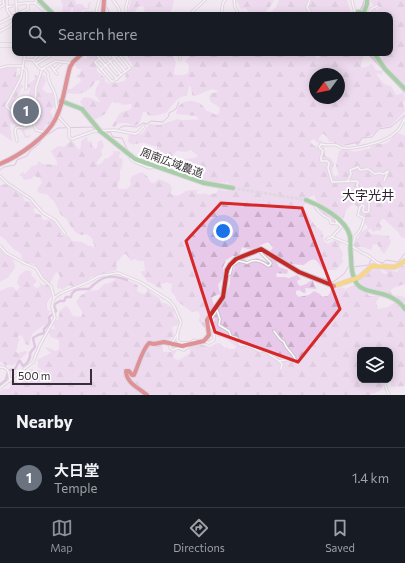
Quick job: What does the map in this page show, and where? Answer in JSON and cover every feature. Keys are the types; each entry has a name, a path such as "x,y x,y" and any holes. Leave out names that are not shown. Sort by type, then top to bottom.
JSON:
{"street":[{"path":"0,7 4,5 3,0"},
{"path":"0,23 12,17 7,10 8,0"},
{"path":"16,0 17,12"},
{"path":"35,3 38,0 51,12"},
{"path":"96,12 99,0"},
{"path":"103,12 104,0"},
{"path":"113,0 120,12"},
{"path":"126,12 128,0"},
{"path":"192,12 205,0"},
{"path":"222,12 225,0"},
{"path":"234,0 238,12"},
{"path":"310,0 308,7 310,12"},
{"path":"352,0 357,12"},
{"path":"360,12 367,4 367,0"},
{"path":"21,12 28,9 28,3"},
{"path":"17,4 35,3 43,10"},
{"path":"7,7 12,6"},
{"path":"370,12 371,9 377,6"},
{"path":"0,31 12,24"},
{"path":"0,45 12,45"},
{"path":"23,110 21,112 14,112 6,106 14,89 21,79 24,56"},
{"path":"33,60 38,56"},
{"path":"36,64 50,56"},
{"path":"0,164 8,161 26,149 45,132 54,121 72,64 80,56"},
{"path":"106,56 121,75"},
{"path":"117,79 100,58 95,62 112,82 117,79 130,67 121,56"},
{"path":"376,56 385,69 405,89"},
{"path":"101,69 114,58 126,71"},
{"path":"24,59 33,60 48,73 48,79 55,94 57,113 68,127 69,137 72,139 114,130 135,134 144,126"},
{"path":"35,101 36,87 43,69 56,61 61,63 68,62 72,64"},
{"path":"54,70 60,66 61,63"},
{"path":"50,65 57,74"},
{"path":"0,68 8,66 23,67 28,75 26,89"},
{"name":"周南広域農道","path":"61,101 78,106 100,132 135,159 204,184 234,188"},
{"path":"350,246 362,226 364,218 358,215 360,207 362,205 364,206 364,212 369,211 369,195 366,191 359,197 358,195 360,192 357,186 357,181 341,181 334,183 331,181 328,162 322,162 323,151 319,147 321,144 326,146 337,145 344,148 370,145 386,139 394,134 403,124 405,119"},
{"path":"17,141 15,131 16,128 24,128 30,120 33,122 36,130 45,132"},
{"path":"347,182 351,174 350,170 358,167 360,170 368,169 375,174 379,172 384,174 388,171 384,181"},
{"path":"0,176 7,183 31,199 41,212 54,219 65,234"},
{"path":"306,200 315,203 348,228 350,236 350,264 360,288 393,297 401,303 405,309"},
{"path":"315,203 316,208 324,216 330,219 331,223 338,224"},
{"path":"327,239 332,237 340,227 336,221 336,218"},
{"path":"332,237 356,248 376,263 386,267"},
{"path":"0,246 6,253 24,264 36,268 42,278 51,286 54,298 52,306 55,319 32,364 0,388"},
{"path":"178,332 171,344 171,349 178,348 182,350 187,346 204,341 209,335 207,320 223,297 228,267 233,261 260,249 299,272 332,286 355,279 364,274 372,266 394,267 405,261"},
{"path":"227,275 230,275 232,266 239,261 247,263 252,260 259,260 268,266 270,265 271,263 260,253 260,249"},
{"path":"54,298 61,293 85,284 98,276 118,273 140,282 170,301 181,321 177,340 180,343 189,343 194,340 196,343"},
{"path":"207,320 211,319 217,310 220,319 219,325 229,331 231,336 237,338 240,345 246,345 260,351 263,350 279,360 282,364 281,369"},
{"path":"274,331 284,342 297,361 295,363 292,359 279,360"},
{"path":"147,395 135,385 130,384 126,378 125,372 128,371 134,376 141,360 143,350 150,343 154,344 162,342 187,346"},
{"path":"0,367 5,367 8,369 10,381"},
{"path":"385,385 388,395"}],"highlighted area":[{"path":"221,203 302,208 340,309 298,362 215,332 186,241"}],"green space":[{"path":"61,0 75,0 76,4 82,4 85,8 88,8 88,4 91,2 89,9 82,10 81,12 73,12 72,7 70,12 62,12"},
{"path":"131,0 174,0 170,12 145,12 144,7 140,6 135,12 128,11"},
{"path":"236,0 274,0 265,12 249,12 245,8 241,9"},
{"path":"279,0 347,0 351,12 272,12"},
{"path":"369,0 405,0 405,85 382,63 382,56 393,56 393,12 372,12 374,7 378,10 380,7 374,6"},
{"path":"87,56 97,56 94,61 97,71 105,78 105,82 110,84 125,81 126,72 133,66 128,56 133,56 134,58 135,56 173,56 176,62 174,73 176,75 184,75 188,73 189,65 185,61 190,56 315,56 318,59 321,56 363,56 361,67 366,67 372,64 376,70 382,71 382,75 378,73 377,75 381,81 386,85 391,86 396,95 403,93 405,99 403,103 405,111 391,126 379,128 374,134 362,138 360,144 357,145 355,143 341,147 333,144 334,142 329,142 328,138 324,134 322,134 319,138 319,141 323,140 320,144 313,139 310,141 313,145 321,148 322,145 324,145 325,156 330,158 334,163 332,171 334,176 339,175 336,166 339,151 369,149 376,144 387,143 397,134 405,135 405,238 401,237 398,232 384,219 382,219 379,223 382,227 380,231 377,230 373,232 370,228 368,231 371,234 389,236 391,242 385,253 383,253 377,244 373,245 371,250 363,247 353,247 352,244 355,239 358,238 361,232 368,228 363,220 363,217 359,215 360,207 354,204 350,206 343,219 337,222 332,222 331,218 325,215 317,207 325,209 323,205 317,202 314,195 305,198 304,200 306,203 304,207 314,224 322,231 324,241 328,244 335,240 341,243 339,246 343,254 343,262 336,270 323,270 316,260 311,260 304,265 289,264 276,257 270,251 273,248 269,242 253,249 246,249 242,247 239,256 233,256 226,260 223,267 224,276 218,285 220,294 212,298 214,307 202,321 206,324 207,330 199,321 200,314 198,311 192,312 177,301 171,291 172,284 166,282 164,284 163,283 160,285 163,289 148,282 141,273 141,271 145,271 144,261 138,261 135,259 131,261 126,254 124,254 116,263 117,270 91,277 87,281 73,287 69,285 63,289 57,288 60,276 57,272 50,283 47,282 34,264 26,263 22,259 21,254 0,236 0,185 7,184 15,188 17,193 22,195 25,201 31,202 36,208 33,209 35,213 41,215 43,220 52,219 60,230 61,235 69,236 72,241 82,242 95,248 92,238 86,234 81,235 75,232 67,219 61,215 54,201 48,195 38,191 37,189 42,183 40,178 34,176 31,179 25,180 19,175 23,172 25,174 32,166 37,165 38,161 43,164 57,165 51,151 58,146 64,147 71,140 78,149 80,149 81,141 86,137 88,138 87,141 92,142 92,146 95,149 97,148 98,142 102,140 104,146 101,151 102,155 96,163 98,165 102,163 105,158 107,159 113,154 113,151 119,151 121,154 119,155 119,158 121,159 122,157 123,163 117,186 119,189 126,189 129,187 132,176 142,172 148,177 150,182 154,183 159,179 170,184 172,189 170,193 175,196 191,190 200,190 196,191 197,194 205,193 208,195 216,193 219,189 224,191 234,190 234,187 227,182 213,183 194,178 186,173 177,172 173,168 177,162 197,157 197,155 191,150 185,152 177,151 166,160 155,164 152,163 151,159 146,155 150,151 157,149 157,146 144,143 132,144 128,142 129,135 142,134 149,124 160,125 178,119 199,120 196,116 176,114 179,106 188,101 201,104 207,111 216,115 219,113 220,108 211,102 209,97 210,94 219,91 212,89 195,96 192,95 191,87 189,86 187,96 183,96 177,100 166,113 153,116 143,112 140,122 137,125 134,126 127,123 120,123 115,127 112,126 120,113 131,109 131,104 123,105 112,102 105,114 94,119 89,115 80,102 83,98 91,98 101,102 95,95 96,88 100,82 99,80 96,81 90,89 83,93 66,93 68,89 71,89 81,81 80,78 77,78 76,76 80,73 81,69 78,69 74,65 72,68 71,67 82,59 87,59"},
{"path":"14,66 17,68 17,77 20,73 23,74 21,84 23,88 21,88 15,99 16,101 21,97 26,97 29,95 30,89 28,84 35,79 34,75 37,77 44,75 46,81 42,89 47,93 53,93 55,106 50,111 54,119 42,130 36,129 35,125 30,124 29,122 32,119 29,117 26,120 27,124 23,128 26,136 31,135 29,138 25,138 18,126 10,123 12,141 0,133 0,69 7,67 12,68"},
{"path":"0,249 14,261 15,268 8,277 0,282"},
{"path":"257,258 267,262 268,259 272,258 276,261 279,267 288,270 287,274 277,273 277,277 289,278 297,275 301,279 297,281 300,286 313,281 317,289 305,288 306,292 304,293 299,290 296,291 296,294 299,297 309,295 314,291 322,297 328,296 332,289 334,290 341,287 346,289 353,285 366,292 369,296 380,296 376,301 378,309 388,307 398,300 399,299 395,295 405,297 405,303 403,302 401,304 405,312 405,386 391,387 391,383 393,383 393,347 357,347 357,383 384,383 380,391 376,393 369,395 152,395 146,393 140,388 139,391 143,395 0,395 0,391 9,389 11,386 10,382 13,380 21,383 24,379 22,377 25,374 29,374 31,372 30,370 32,369 36,371 38,369 43,372 47,379 49,378 49,375 38,367 37,360 51,353 45,348 46,347 56,351 59,349 59,340 51,337 48,332 50,329 55,329 53,324 58,320 60,311 65,306 68,307 73,316 81,317 83,313 76,302 80,296 88,291 98,290 104,284 116,279 127,280 138,285 137,291 140,293 144,294 147,292 147,287 149,288 150,292 159,298 162,303 165,303 174,309 175,317 180,322 180,325 173,326 172,328 174,335 167,341 161,342 160,346 163,347 163,352 171,352 175,350 176,352 173,356 175,359 179,360 190,353 190,347 200,344 210,347 216,343 219,343 225,348 227,347 229,349 234,349 236,347 232,343 218,337 209,327 215,320 214,316 219,306 225,299 230,284 230,277 238,260 244,259 249,263"},
{"path":"401,266 405,266 405,284 395,287 390,291 394,296 363,286 359,281 370,271 379,269 386,274 387,272 383,270 388,269 397,272"},
{"path":"26,270 32,272 31,275 37,281 33,285 36,288 41,286 39,282 43,285 47,284 49,286 52,296 47,304 48,310 51,311 48,315 50,322 32,334 29,345 25,344 23,337 20,335 18,336 19,340 16,352 27,352 15,364 10,366 8,364 6,366 0,361 0,291 13,287 17,291 20,287 17,283 19,276"}],"waterway":[{"path":"106,0 106,6 108,12"},
{"path":"360,12 365,0"},
{"path":"371,56 405,92"},
{"path":"118,130 126,126 137,127 143,123 147,124 151,121 163,122 169,116 169,113 176,109 179,102"},
{"path":"345,145 359,142 362,138 372,137 379,129 391,127 405,115"},
{"path":"0,170 4,167 15,165 17,160 27,156 44,137 58,128 92,127 98,133 102,134"},
{"path":"105,133 115,131"},
{"path":"110,132 113,137 122,138 127,149 131,153"},
{"path":"142,163 148,167"},
{"path":"376,261 383,263 386,260 398,262 405,253"},
{"path":"353,267 369,265 370,261 372,260"},
{"path":"293,267 305,273"},
{"path":"308,274 333,282 344,274 348,267"},
{"path":"54,313 56,311 54,306 55,304 60,301 64,301 66,297 71,297 75,291 80,289 89,289 98,281 106,277 115,277 127,280"},
{"path":"10,370 15,369 19,361 23,366 27,363 30,353 35,347 33,338 44,333 44,329 50,323 49,317 53,314"},
{"path":"0,385 6,380 8,372"}],"tunnel":[{"path":"233,188 306,200"}],"traffic: fast":[{"path":"39,0 51,12"},
{"path":"364,12 367,0"},
{"path":"376,56 385,69 405,89"},
{"path":"61,101 82,109 100,131 135,159 204,183 233,188"},
{"path":"306,200 332,214 344,224 348,230 350,236 352,271 357,284 361,288 392,298 399,302 405,309"}],"traffic: slow":[{"path":"334,286 360,277 372,266 395,267 405,261"}],"traffic: jam":[{"path":"103,12 104,0"},
{"path":"0,164 24,151 39,139 52,125 61,106 70,67 80,56"},
{"path":"147,395 128,379 126,371 129,371 132,375 134,375 142,354 149,343 154,344 164,342 182,346 204,341 209,335 207,320 223,297 227,270 236,259 261,249 299,272 334,286"}],"place":[{"name":"大日堂","path":"26,111"}],"district":[{"name":"大字光井","path":"368,195"}]}
